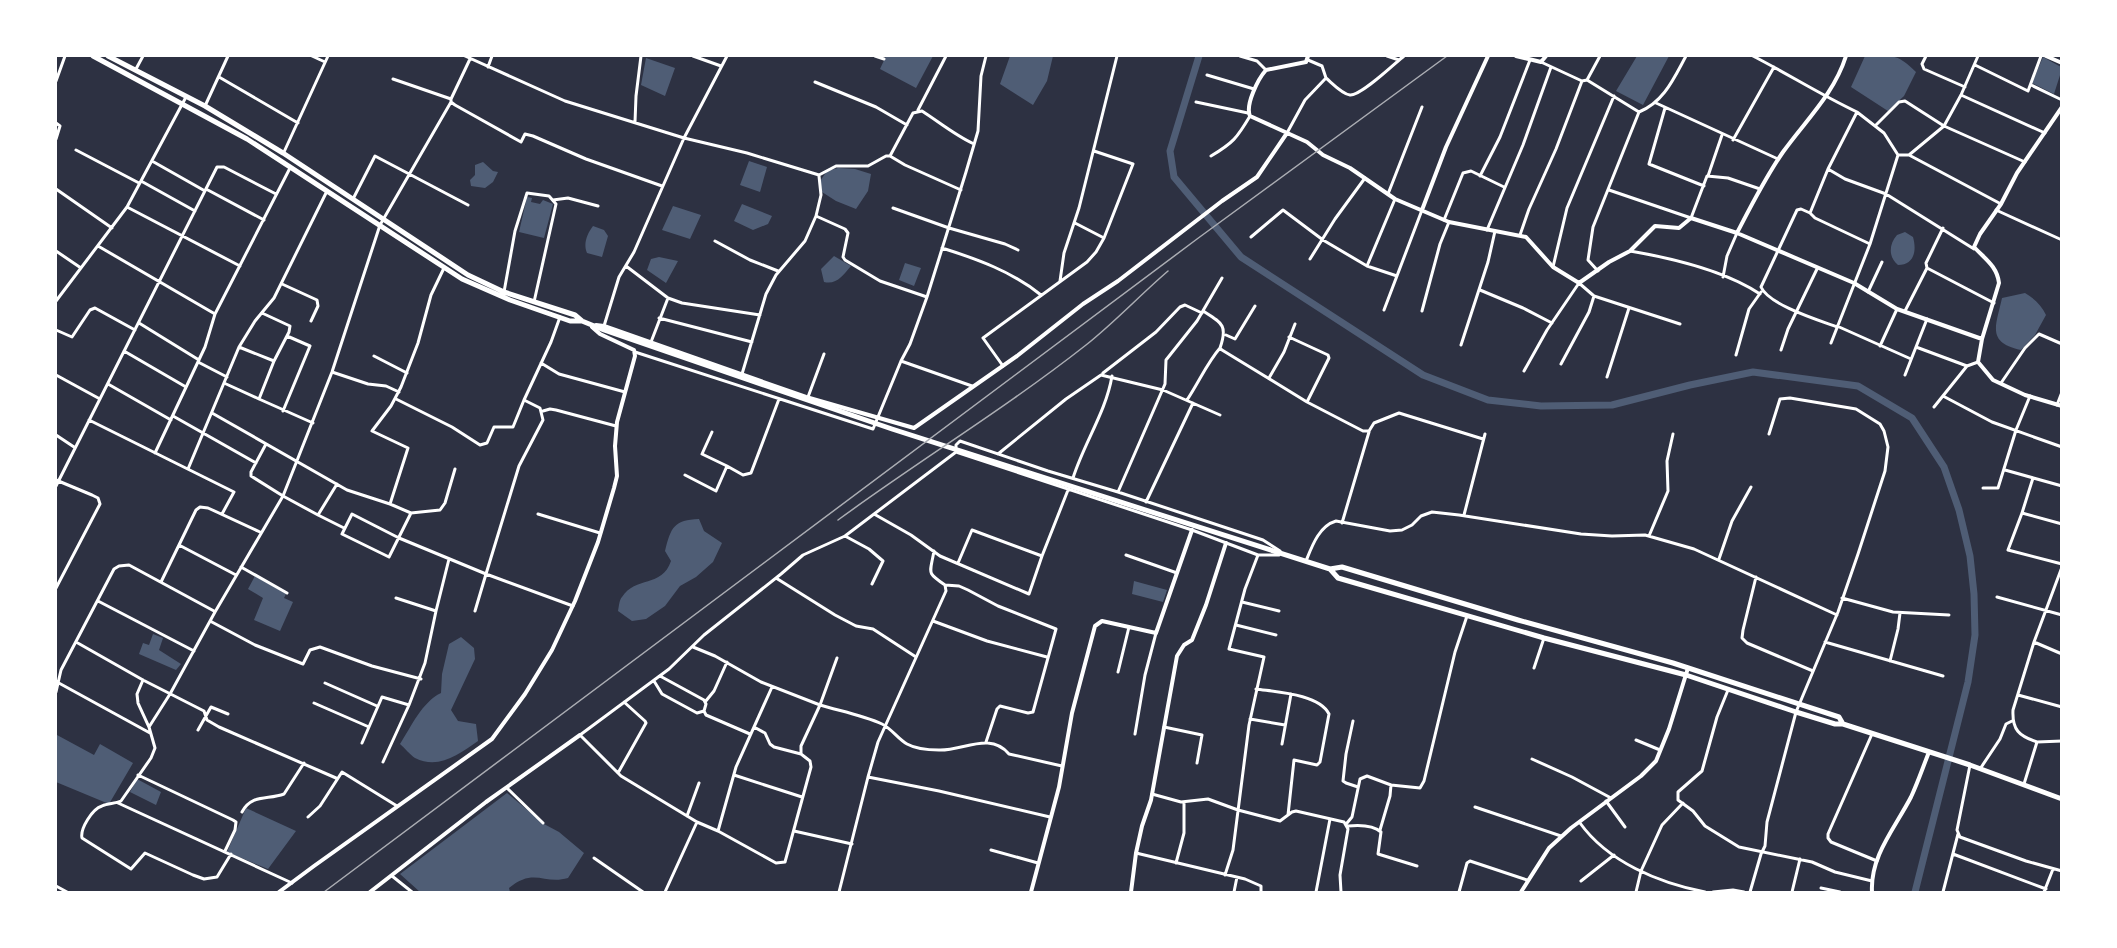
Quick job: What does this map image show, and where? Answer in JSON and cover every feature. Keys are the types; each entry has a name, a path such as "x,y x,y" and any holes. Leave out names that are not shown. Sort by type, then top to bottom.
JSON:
{"main road":[{"path":"93,56 184,99 205,106 283,153 353,200 444,268 492,293 570,321 582,321"},
{"path":"108,56 135,69 468,275 504,292 575,315 589,324 892,429 1330,569 1342,567 1688,668 1839,717 1843,724"},
{"path":"1330,569 1338,578 1544,638 1686,675 1796,712 1835,724 1843,724 1961,762 2061,799"}],"street":[{"path":"56,81 65,56"},
{"path":"135,69 142,56"},
{"path":"205,106 228,56"},
{"path":"312,56 325,62"},
{"path":"283,153 328,56"},
{"path":"465,56 565,101 819,176 836,166 868,166 890,156 961,190"},
{"path":"488,67 492,56"},
{"path":"635,122 641,56"},
{"path":"693,56 721,66"},
{"path":"727,56 684,138 613,293 604,328 808,397 914,428 1002,366 1257,177 1287,133 1305,100 1326,78"},
{"path":"875,56 884,59"},
{"path":"918,111 946,56"},
{"path":"589,324 600,334 635,352 872,429 910,344 961,190 978,131 981,76 986,56"},
{"path":"1060,281 1064,253 1075,223 1118,56"},
{"path":"1240,56 1257,61 1266,70"},
{"path":"1387,56 1399,60"},
{"path":"1211,156 1237,138 1266,70 1308,58 1322,66 1326,78 1347,94 1352,95 1376,80 1404,56"},
{"path":"1384,309 1446,147 1488,56"},
{"path":"1516,56 1541,62 1582,81 1587,80 1639,112"},
{"path":"1541,62 1546,56"},
{"path":"1587,80 1600,56"},
{"path":"1598,271 1589,263 1587,257 1593,227 1639,112 1656,104 1686,56"},
{"path":"1753,56 1857,112 1892,143 1898,155 1870,244 1832,343"},
{"path":"1723,277 1727,256 1760,189 1778,159 1836,82 1846,56"},
{"path":"1926,56 1922,64 1924,69 1965,87"},
{"path":"1909,155 1944,126 1965,87 1978,56"},
{"path":"1975,64 2028,90 2041,56"},
{"path":"2046,56 2061,63"},
{"path":"149,727 283,496 332,372 382,222 451,100 471,59"},
{"path":"1480,176 1500,136 1530,60"},
{"path":"1487,230 1523,145 1551,67"},
{"path":"1733,140 1774,67"},
{"path":"1207,75 1256,89"},
{"path":"219,77 298,123"},
{"path":"393,79 451,100 522,142 525,134 533,136 622,173 662,186"},
{"path":"1520,234 1582,81"},
{"path":"815,82 876,107 907,124"},
{"path":"2031,85 2061,100"},
{"path":"1553,267 1567,208 1614,96"},
{"path":"1960,96 2045,133"},
{"path":"56,301 127,207 184,99"},
{"path":"1875,126 1899,102 1903,101 1944,126 2025,162"},
{"path":"1197,102 1249,114 1307,142 1323,155 1365,178 1395,199 1446,221 1520,234 1536,246 1553,267 1579,283 1594,296 1680,324"},
{"path":"1656,104 1778,159"},
{"path":"1388,194 1422,107"},
{"path":"1976,249 1974,247 1980,234 2061,107"},
{"path":"1665,108 1649,164 1704,186"},
{"path":"890,156 913,113 918,111 922,111 953,130 959,138 974,144"},
{"path":"1810,213 1828,169 1857,112"},
{"path":"56,123 60,126 56,139"},
{"path":"1524,371 1579,283 1609,262 1630,251 1655,226 1679,228 1691,218 1722,135"},
{"path":"76,150 195,211"},
{"path":"1002,366 983,338 1088,262 1104,238 1133,164 1094,151"},
{"path":"1898,155 1909,155 2001,204"},
{"path":"353,200 375,156 468,205"},
{"path":"151,161 264,220"},
{"path":"56,486 57,480 219,166 276,194"},
{"path":"155,453 199,361 215,314 291,166"},
{"path":"1828,169 1845,179 1886,194 1976,249 1993,266 1998,274 1999,283 1982,339 1978,362 1993,380 2030,396 2059,406 2061,392"},
{"path":"1422,311 1446,221 1463,173 1471,171 1504,187"},
{"path":"742,374 766,294 779,271 805,241 816,216 821,195 819,176"},
{"path":"1707,176 1728,178 1760,189"},
{"path":"1310,259 1365,178"},
{"path":"56,189 112,228"},
{"path":"1609,189 1737,233 1854,283 1897,309 1982,339"},
{"path":"188,469 239,347 282,284 328,190"},
{"path":"504,292 515,231 528,193 549,196 556,204 534,302"},
{"path":"553,200 568,198 598,206"},
{"path":"1367,266 1395,199"},
{"path":"127,207 240,266"},
{"path":"893,208 1018,250"},
{"path":"1736,355 1749,309 1761,292 1761,287 1797,210 1801,209 1810,213 1815,218 1870,244"},
{"path":"1251,237 1283,210 1323,240 1367,266 1397,276"},
{"path":"1996,210 2061,238"},
{"path":"816,216 845,229 848,233 843,257 845,260 880,281 927,297"},
{"path":"1075,223 1104,238"},
{"path":"1943,228 1926,263 1928,268 1994,303"},
{"path":"1461,345 1495,231"},
{"path":"715,242 750,260 779,271"},
{"path":"98,246 215,314"},
{"path":"942,248 994,267 1032,287 1041,295"},
{"path":"56,251 81,268"},
{"path":"1630,251 1673,259 1723,277 1761,292 1797,312 1911,359"},
{"path":"1868,292 1882,262"},
{"path":"626,266 668,298 698,307 760,315"},
{"path":"390,504 408,448 372,431 396,399 418,343 430,295 444,268"},
{"path":"1905,311 1928,268"},
{"path":"1781,350 1817,269"},
{"path":"1118,492 1163,390 1166,360 1203,312 1222,278"},
{"path":"282,284 317,300 318,306 311,321"},
{"path":"1479,290 1552,323"},
{"path":"1561,364 1589,312 1594,296"},
{"path":"651,342 668,298"},
{"path":"997,454 1156,332 1180,307 1185,305 1203,312 1219,323 1225,335 1235,339 1255,306"},
{"path":"56,330 72,338 90,310 95,308 135,330"},
{"path":"1607,377 1629,308"},
{"path":"1880,346 1897,309"},
{"path":"259,399 290,328 287,323 262,313"},
{"path":"396,399 452,427 480,445 487,443 494,427 513,427 560,317"},
{"path":"659,318 752,342"},
{"path":"1905,375 1927,319"},
{"path":"139,323 227,377"},
{"path":"1269,378 1280,360 1295,324"},
{"path":"2001,383 2025,348 2039,334 2061,344"},
{"path":"1187,400 1201,380 1211,358 1220,348 1225,335"},
{"path":"283,411 310,347 309,344 287,336"},
{"path":"1289,337 1328,355 1329,358 1307,402"},
{"path":"239,347 274,361"},
{"path":"1916,347 1967,366"},
{"path":"1220,348 1307,402 1363,431 1369,431"},
{"path":"124,351 186,387"},
{"path":"279,892 492,739 525,694 552,650 573,606 600,533 617,476 616,426 635,352"},
{"path":"808,397 824,354"},
{"path":"374,356 407,373"},
{"path":"901,362 972,386"},
{"path":"1934,407 1967,366 1978,362"},
{"path":"541,363 559,374 625,392"},
{"path":"332,372 368,384 386,386 399,392"},
{"path":"56,375 100,399"},
{"path":"1101,375 1163,390 1220,415"},
{"path":"1072,478 1109,394 1112,376"},
{"path":"224,383 313,423"},
{"path":"108,384 204,432 256,463"},
{"path":"1942,396 1992,422 2061,447"},
{"path":"1983,488 1998,488 2016,430 2030,396"},
{"path":"1750,892 1765,846 1767,822 1796,712 1837,615 1885,471 1888,447 1884,431 1874,419 1856,409 1790,398 1780,399 1768,434"},
{"path":"712,432 702,454 744,475 751,473 778,399"},
{"path":"475,611 519,466 543,420 540,408 524,400"},
{"path":"1146,502 1193,403"},
{"path":"542,411 556,410 616,426"},
{"path":"212,413 356,494 411,513 440,510 445,503 455,469"},
{"path":"1342,523 1369,431 1374,423 1399,413 1484,439"},
{"path":"88,420 234,492 222,514"},
{"path":"1464,515 1485,434"},
{"path":"1649,536 1668,491 1667,461 1672,434"},
{"path":"56,435 74,447"},
{"path":"956,452 956,445 960,441 1263,540 1285,555"},
{"path":"266,444 251,476 283,496 344,528"},
{"path":"956,452 1192,530 1258,555 1285,555"},
{"path":"370,892 654,681 704,635 802,555 845,536 956,452"},
{"path":"685,475 716,491 726,466"},
{"path":"2005,470 2061,486"},
{"path":"2033,478 2007,550 2061,565 2013,710 2013,721 2019,734 2037,742 2061,741"},
{"path":"56,588 100,504 98,498 57,480"},
{"path":"318,515 337,484"},
{"path":"1719,560 1732,521 1751,487"},
{"path":"874,514 911,535 940,556 1029,594 1068,490"},
{"path":"161,582 196,510 200,507 208,508 261,532"},
{"path":"1305,561 1328,523 1336,521 1390,531 1402,530 1412,525 1421,516 1432,512 1464,515 1581,534 1612,537 1649,536 1694,549 1837,615"},
{"path":"411,513 399,538 388,556 343,535 352,513 399,538 486,574 573,606"},
{"path":"2022,513 2061,524"},
{"path":"538,514 600,533"},
{"path":"958,564 972,530 1042,556"},
{"path":"1135,734 1145,675 1156,633 1192,530"},
{"path":"845,536 869,549 883,561 872,584"},
{"path":"1131,892 1136,854 1152,794 1177,657 1184,645 1192,640 1226,543"},
{"path":"179,545 236,574"},
{"path":"934,551 930,573 934,579 945,585 959,586 998,606 1056,628 1033,712 1028,713 1000,706 986,742"},
{"path":"1126,555 1177,573"},
{"path":"1225,875 1233,850 1250,720 1264,657 1230,650 1242,602 1258,555"},
{"path":"383,762 421,679 449,559"},
{"path":"56,692 61,670 114,569 118,566 129,565 215,612"},
{"path":"241,567 286,593"},
{"path":"1756,577 1742,638 1747,643 1813,671"},
{"path":"776,578 856,626 873,629 916,657"},
{"path":"840,892 878,742 945,594 945,585"},
{"path":"1997,597 2047,609 2061,615"},
{"path":"396,598 436,611"},
{"path":"1842,598 1900,613 1949,615"},
{"path":"98,601 194,651"},
{"path":"1242,602 1279,611"},
{"path":"1890,662 1900,613"},
{"path":"1341,892 1340,882 1347,825 1352,817 1360,779 1363,777 1391,785 1420,788 1424,781 1455,652 1467,616"},
{"path":"210,620 255,645 303,664 310,650 320,646 372,666 421,679"},
{"path":"933,621 987,641 1047,657"},
{"path":"1031,892 1059,787 1072,713 1095,626 1102,621 1156,633"},
{"path":"1236,625 1276,635"},
{"path":"1118,672 1129,627"},
{"path":"1534,668 1544,638"},
{"path":"76,642 142,680 204,711 207,720 219,727 336,778"},
{"path":"1825,642 1943,676"},
{"path":"2034,642 2061,654"},
{"path":"693,647 727,662 772,687 886,726 907,744 942,750 986,742 1005,749 1009,754 1062,766"},
{"path":"801,753 801,746 820,705 837,658"},
{"path":"727,662 714,691 705,702 704,711 706,715 750,734"},
{"path":"1521,892 1549,848 1561,836 1641,776 1656,760 1669,729 1688,668"},
{"path":"660,676 705,702"},
{"path":"118,803 125,797 154,753 155,742 137,697 142,680"},
{"path":"654,681 662,694 697,713 704,711"},
{"path":"57,682 152,734"},
{"path":"325,683 377,706"},
{"path":"718,831 734,775 772,687"},
{"path":"1256,689 1291,694 1317,703 1329,714 1320,762 1317,765 1294,760 1287,817"},
{"path":"1728,690 1717,717 1702,771 1678,792 1678,800 1693,811 1705,826 1739,847 1812,862 1834,872 1872,881"},
{"path":"1282,744 1291,694"},
{"path":"2018,695 2061,708"},
{"path":"362,743 377,706 384,696 409,705"},
{"path":"618,773 646,723 624,702"},
{"path":"314,703 369,727"},
{"path":"198,730 211,707 228,714"},
{"path":"1250,720 1286,725"},
{"path":"1353,721 1346,754 1344,781 1358,787"},
{"path":"1980,769 2000,739 2006,724 2013,721"},
{"path":"580,735 618,773 697,822 780,864 785,862 811,768 810,761 801,753 774,747 765,733 754,727"},
{"path":"1164,727 1202,735 1197,763"},
{"path":"1872,734 1828,838 1831,842 1877,861"},
{"path":"1636,740 1660,750"},
{"path":"2024,784 2037,742"},
{"path":"1872,892 1872,881 1882,846 1912,795 1932,753"},
{"path":"1532,759 1572,777 1608,800 1625,827"},
{"path":"242,812 244,806 256,798 284,794 304,763"},
{"path":"1943,892 1958,834 1970,765"},
{"path":"308,818 320,806 339,773 344,772 397,806"},
{"path":"138,775 236,822 235,830 225,851"},
{"path":"734,775 802,797"},
{"path":"868,777 1050,817"},
{"path":"687,816 699,783"},
{"path":"1391,785 1380,830 1378,854 1417,866"},
{"path":"507,788 543,823"},
{"path":"1152,794 1184,802 1200,798 1208,799 1238,810 1281,821 1296,811 1347,825 1380,830"},
{"path":"1176,863 1184,833 1184,802"},
{"path":"231,854 217,877 204,879 145,854 131,869 85,841 81,836 94,811 103,805 118,803 225,851 292,883"},
{"path":"1636,892 1641,871 1662,825 1683,803"},
{"path":"1475,807 1561,836"},
{"path":"1316,892 1330,819"},
{"path":"667,892 697,822"},
{"path":"1580,823 1590,836 1614,855 1641,871 1660,881 1705,892"},
{"path":"794,831 852,844"},
{"path":"1958,834 1960,837 2026,861 2061,871"},
{"path":"991,850 1039,863"},
{"path":"1136,854 1237,877 1261,886 1261,892"},
{"path":"1953,854 2045,891 2053,869"},
{"path":"1581,881 1614,855"},
{"path":"594,858 643,892"},
{"path":"1792,892 1800,860"},
{"path":"1459,892 1467,864 1470,861 1527,880"},
{"path":"392,876 412,892"},
{"path":"1234,892 1237,877"},
{"path":"56,886 67,892"},
{"path":"1821,888 1840,892"},
{"path":"1713,892 1733,890 1744,892"}],"water":[{"path":"886,56 933,56 916,88 880,69"},
{"path":"1010,56 1053,56 1047,81 1033,105 1000,84"},
{"path":"1637,56 1669,56 1643,105 1616,91"},
{"path":"1865,56 1898,58 1916,72 1904,96 1888,111 1851,87"},
{"path":"2043,57 2061,67 2054,94 2032,83"},
{"path":"646,58 675,68 665,96 641,85"},
{"path":"749,161 767,167 760,192 740,185"},
{"path":"483,162 493,171 498,172 493,182 485,188 471,186 470,180 475,175 475,165"},
{"path":"838,168 855,169 871,174 868,191 856,209 822,192 820,181 827,171"},
{"path":"527,197 532,198 531,202 540,204 543,200 553,204 544,238 519,232"},
{"path":"742,204 772,216 768,224 753,230 734,221"},
{"path":"673,206 701,215 690,239 662,230"},
{"path":"593,226 604,230 608,236 602,257 587,253 586,250 586,239"},
{"path":"1905,232 1913,237 1914,252 1908,263 1898,265 1892,258 1891,246 1897,235"},
{"path":"834,256 851,266 836,281 824,282 821,269"},
{"path":"659,257 678,261 666,283 647,270 651,259"},
{"path":"905,263 921,268 914,286 899,280"},
{"path":"2025,293 2037,302 2046,315 2035,335 2021,350 2002,342 1996,332 1996,325 2002,298"},
{"path":"699,519 704,531 722,543 713,562 696,577 680,586 665,606 646,619 632,621 618,611 620,600 627,591 634,586 655,579 667,569 671,561 665,551 669,536 675,526 684,521"},
{"path":"255,576 286,594 284,598 293,602 280,631 254,620 263,598 248,589"},
{"path":"1134,581 1167,590 1163,602 1132,594"},
{"path":"153,634 163,638 159,650 181,664 176,670 139,654 143,643 149,645"},
{"path":"461,637 474,648 475,659 451,710 458,721 476,724 478,741 448,759 432,762 415,758 400,744 428,702 441,693 442,674 449,644"},
{"path":"57,735 94,755 100,744 133,763 109,804 56,782"},
{"path":"137,779 161,792 156,805 130,792"},
{"path":"507,793 584,853 568,878 552,880 532,877 509,888 510,892 420,892 400,874"},
{"path":"246,808 296,831 268,869 227,852"}],"waterway":[{"path":"1199,56 1170,151 1174,177 1241,257 1423,375 1488,400 1541,406 1612,405 1753,372 1858,386 1912,418 1944,467 1959,510 1970,556 1975,635 1968,682 1915,892"}],"railway":[{"path":"324,892 1197,239 1447,56"},
{"path":"838,520 1056,368 1097,336 1168,271"}]}
